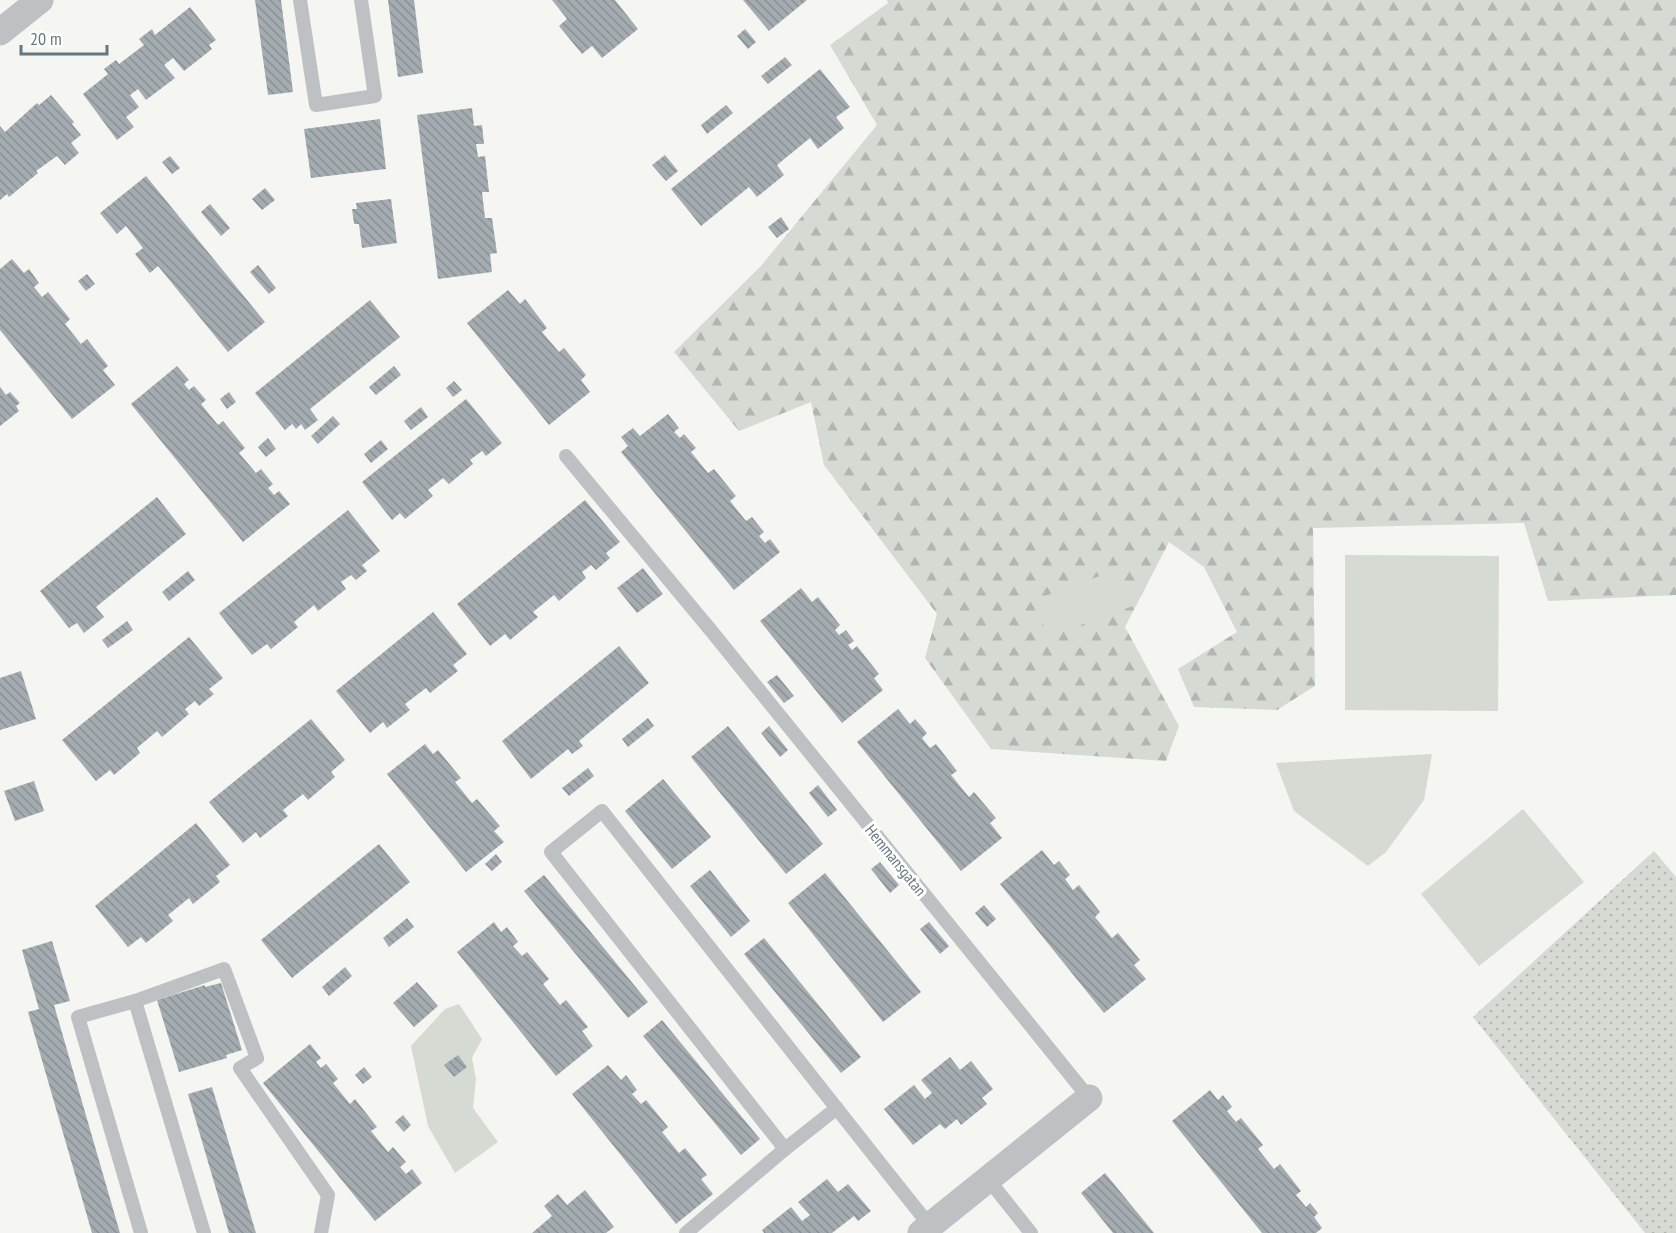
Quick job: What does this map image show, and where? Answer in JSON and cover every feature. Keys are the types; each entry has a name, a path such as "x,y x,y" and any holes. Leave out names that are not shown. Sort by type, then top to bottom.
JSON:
{"street":[{"path":"0,32 40,0"},
{"name":"Hemmansgatan","path":"925,1229 1089,1098"}],"lane":[{"path":"300,0 316,105 375,96 361,0"},
{"name":"Hemmansgatan","path":"566,456 720,641 1089,1098"},
{"path":"785,1149 551,852 602,811 837,1108 925,1229"},
{"path":"141,1233 78,1017 135,1001 224,969 256,1058 240,1068 328,1195 321,1233"},
{"path":"135,1001 204,1233"},
{"path":"687,1233 837,1108"},
{"path":"988,1179 1031,1233"}],"green space":[{"path":"887,0 1676,0 1676,595 1548,601 1524,523 1313,528 1315,686 1277,710 1194,707 1178,669 1237,632 1204,567 1169,542 1125,627 1179,726 1166,761 991,749 925,658 937,614 824,465 811,402 739,431 674,352 761,266 877,125 830,45 888,3"},
{"path":"1345,555 1499,556 1498,711 1345,710"},
{"path":"1108,573 1133,606 1048,637 1034,600"},
{"path":"1432,754 1424,800 1386,852 1368,866 1294,811 1276,763"},
{"path":"1523,809 1584,882 1479,966 1421,894"},
{"path":"1654,851 1676,877 1676,1233 1645,1233 1473,1017"},
{"path":"459,1004 482,1039 472,1058 476,1079 473,1108 498,1142 455,1173 428,1126 411,1046 445,1009"}],"building":[{"path":"255,0 281,0 293,92 268,95"},
{"path":"388,0 414,0 423,73 398,77"},
{"path":"552,0 615,0 638,29 602,58 592,46 582,54 559,26 567,19"},
{"path":"743,0 807,0 769,31"},
{"path":"190,7 216,40 209,45 212,49 184,71 173,58 164,65 175,78 146,100 138,89 130,95 139,107 126,117 134,127 117,140 83,94 108,74 104,69 116,60 119,64 144,45 139,39 152,29 155,35"},
{"path":"745,29 756,42 748,49 737,36"},
{"path":"785,57 792,65 768,84 761,76"},
{"path":"820,69 850,107 836,117 844,128 818,149 810,138 777,165 784,175 757,197 749,187 701,226 671,189"},
{"path":"51,95 74,122 72,124 81,135 71,143 79,153 65,165 57,156 36,171 38,173 9,197 7,194 0,200 0,126 5,132 37,103 39,105"},
{"path":"726,105 733,113 707,134 701,125"},
{"path":"472,108 474,126 482,125 484,144 476,144 478,157 485,156 489,192 482,192 485,218 492,218 497,253 490,254 492,272 438,279 417,115"},
{"path":"380,119 386,169 311,178 304,129"},
{"path":"665,155 678,171 666,181 652,165"},
{"path":"170,156 180,168 172,174 162,162"},
{"path":"146,176 265,322 228,352 158,266 150,273 135,254 143,248 126,226 117,234 100,213"},
{"path":"265,188 275,200 262,210 252,199"},
{"path":"391,199 397,243 362,248 359,224 354,224 352,209 357,209 356,203"},
{"path":"210,204 230,228 221,236 201,212"},
{"path":"781,217 789,229 777,238 768,227"},
{"path":"12,259 24,273 29,269 39,283 34,287 42,297 48,292 70,319 65,324 81,344 87,339 108,366 103,370 115,385 72,419 0,330 0,269"},
{"path":"258,265 276,288 269,294 250,272"},
{"path":"87,274 95,284 86,291 78,281"},
{"path":"508,290 520,304 525,299 547,328 542,332 559,352 564,348 586,375 581,380 590,392 549,425 467,323"},
{"path":"370,300 400,337 310,409 318,420 305,430 301,424 296,429 292,424 285,430 255,393"},
{"path":"177,366 189,380 184,384 189,390 194,386 206,400 201,404 218,425 223,421 245,448 239,453 256,473 261,469 273,484 268,488 274,495 279,491 290,504 243,542 131,404"},
{"path":"394,366 401,375 376,395 369,387"},
{"path":"454,381 462,390 453,397 446,388"},
{"path":"0,387 6,395 10,392 20,403 16,406 19,411 0,426"},
{"path":"229,392 236,402 227,409 220,399"},
{"path":"466,399 502,443 486,456 482,451 470,460 473,464 449,484 443,478 428,490 433,496 405,519 400,513 392,520 362,482"},
{"path":"421,407 428,417 411,430 404,421"},
{"path":"668,414 679,428 674,432 680,438 684,434 696,448 691,452 708,473 714,469 736,496 730,501 746,521 752,517 764,532 759,536 765,543 770,539 780,552 734,590 621,452 628,446 621,437 633,428 640,436"},
{"path":"333,416 340,424 318,444 311,436"},
{"path":"268,438 276,449 266,457 258,447"},
{"path":"381,440 388,449 371,463 364,454"},
{"path":"157,497 186,534 96,607 104,617 84,633 77,623 69,628 40,591"},
{"path":"585,500 620,542 606,553 610,558 596,570 591,565 582,572 586,578 559,601 554,595 533,612 538,617 510,640 505,634 490,646 457,604"},
{"path":"348,510 380,551 362,565 367,571 356,580 351,575 341,582 346,589 318,611 314,605 294,622 298,627 271,649 267,644 252,655 219,613"},
{"path":"643,568 663,594 637,613 617,588"},
{"path":"188,571 195,580 169,601 162,592"},
{"path":"801,588 812,602 818,597 840,625 835,630 839,635 846,630 854,641 848,645 852,650 857,646 879,674 874,678 883,690 842,723 760,621"},
{"path":"433,612 467,654 453,665 458,671 430,693 426,688 405,704 410,710 387,728 383,722 370,733 336,691"},
{"path":"127,621 133,630 108,648 102,640"},
{"path":"189,637 223,678 209,689 214,694 199,706 195,701 185,709 189,714 162,737 157,731 137,748 140,753 114,775 110,770 96,781 62,740"},
{"path":"619,646 649,683 579,741 583,746 572,754 568,749 531,779 502,741"},
{"path":"21,671 36,719 0,730 0,678"},
{"path":"777,675 794,696 784,703 767,682"},
{"path":"898,709 910,724 915,719 927,733 922,738 930,748 936,744 957,771 951,775 969,797 974,792 996,818 990,823 1002,838 961,871 857,742"},
{"path":"648,718 654,726 628,747 622,739"},
{"path":"311,719 345,760 331,772 335,777 308,800 303,794 283,810 288,816 260,838 256,832 243,843 209,802"},
{"path":"728,726 823,844 786,874 691,757"},
{"path":"769,726 788,750 780,757 761,733"},
{"path":"425,744 433,754 438,750 461,778 455,782 472,803 477,799 500,826 494,831 504,842 466,872 387,774"},
{"path":"588,768 594,776 569,796 562,788"},
{"path":"663,779 711,837 672,869 625,811"},
{"path":"34,781 44,811 15,821 4,791"},
{"path":"818,785 837,810 828,817 809,793"},
{"path":"196,823 230,865 216,876 220,882 193,904 189,898 168,915 173,921 146,943 141,937 128,947 95,906"},
{"path":"379,844 410,882 292,978 261,940"},
{"path":"1042,850 1054,865 1059,861 1070,875 1065,879 1073,890 1079,885 1100,912 1095,917 1112,938 1118,933 1140,960 1134,965 1146,979 1104,1013 1000,884"},
{"path":"496,854 502,862 492,871 485,864"},
{"path":"880,862 899,885 890,893 871,869"},
{"path":"710,870 750,921 731,937 690,886"},
{"path":"825,873 921,992 883,1022 788,903"},
{"path":"544,875 648,1002 628,1018 524,891"},
{"path":"984,905 996,919 987,927 975,913"},
{"path":"407,918 414,927 389,947 383,938"},
{"path":"494,922 501,932 507,927 518,942 513,946 522,956 527,952 549,979 543,984 560,1005 566,1000 588,1027 582,1031 593,1046 556,1076 457,952"},
{"path":"929,922 949,946 940,954 920,929"},
{"path":"764,938 861,1057 841,1073 744,954"},
{"path":"52,941 70,1001 54,1005 120,1233 92,1233 28,1012 39,1009 22,950"},
{"path":"345,967 352,976 329,996 322,987"},
{"path":"417,982 438,1006 414,1027 393,1003"},
{"path":"221,983 242,1050 226,1055 227,1058 179,1072 157,1000 205,985 205,987"},
{"path":"662,1020 760,1139 741,1155 643,1036"},
{"path":"310,1044 321,1058 316,1062 321,1068 326,1064 338,1079 333,1083 350,1104 355,1099 377,1127 371,1131 388,1152 393,1147 406,1162 400,1167 406,1174 412,1169 422,1183 375,1221 263,1083"},
{"path":"458,1055 467,1067 454,1077 444,1065"},
{"path":"950,1057 960,1070 971,1061 993,1089 982,1098 987,1104 961,1125 957,1119 945,1129 940,1124 913,1145 884,1109 914,1085 925,1099 932,1093 921,1080"},
{"path":"608,1065 621,1080 626,1075 637,1090 632,1094 641,1104 646,1100 668,1127 662,1132 679,1153 685,1148 707,1175 701,1179 713,1194 676,1224 572,1094"},
{"path":"364,1067 372,1077 363,1084 355,1075"},
{"path":"212,1087 256,1233 229,1233 188,1094"},
{"path":"1210,1090 1218,1100 1223,1095 1232,1107 1227,1111 1236,1122 1241,1118 1263,1145 1258,1149 1274,1169 1280,1164 1301,1191 1296,1195 1306,1207 1310,1203 1318,1213 1314,1217 1322,1228 1316,1233 1262,1233 1172,1121"},
{"path":"403,1115 411,1125 404,1132 395,1122"},
{"path":"1105,1173 1154,1233 1113,1233 1081,1193"},
{"path":"827,1179 838,1192 848,1184 871,1211 858,1221 854,1216 832,1233 764,1233 762,1230 791,1207 802,1221 810,1215 798,1202"},
{"path":"585,1190 614,1227 606,1233 532,1233 552,1216 544,1206 558,1194 567,1205"}]}
